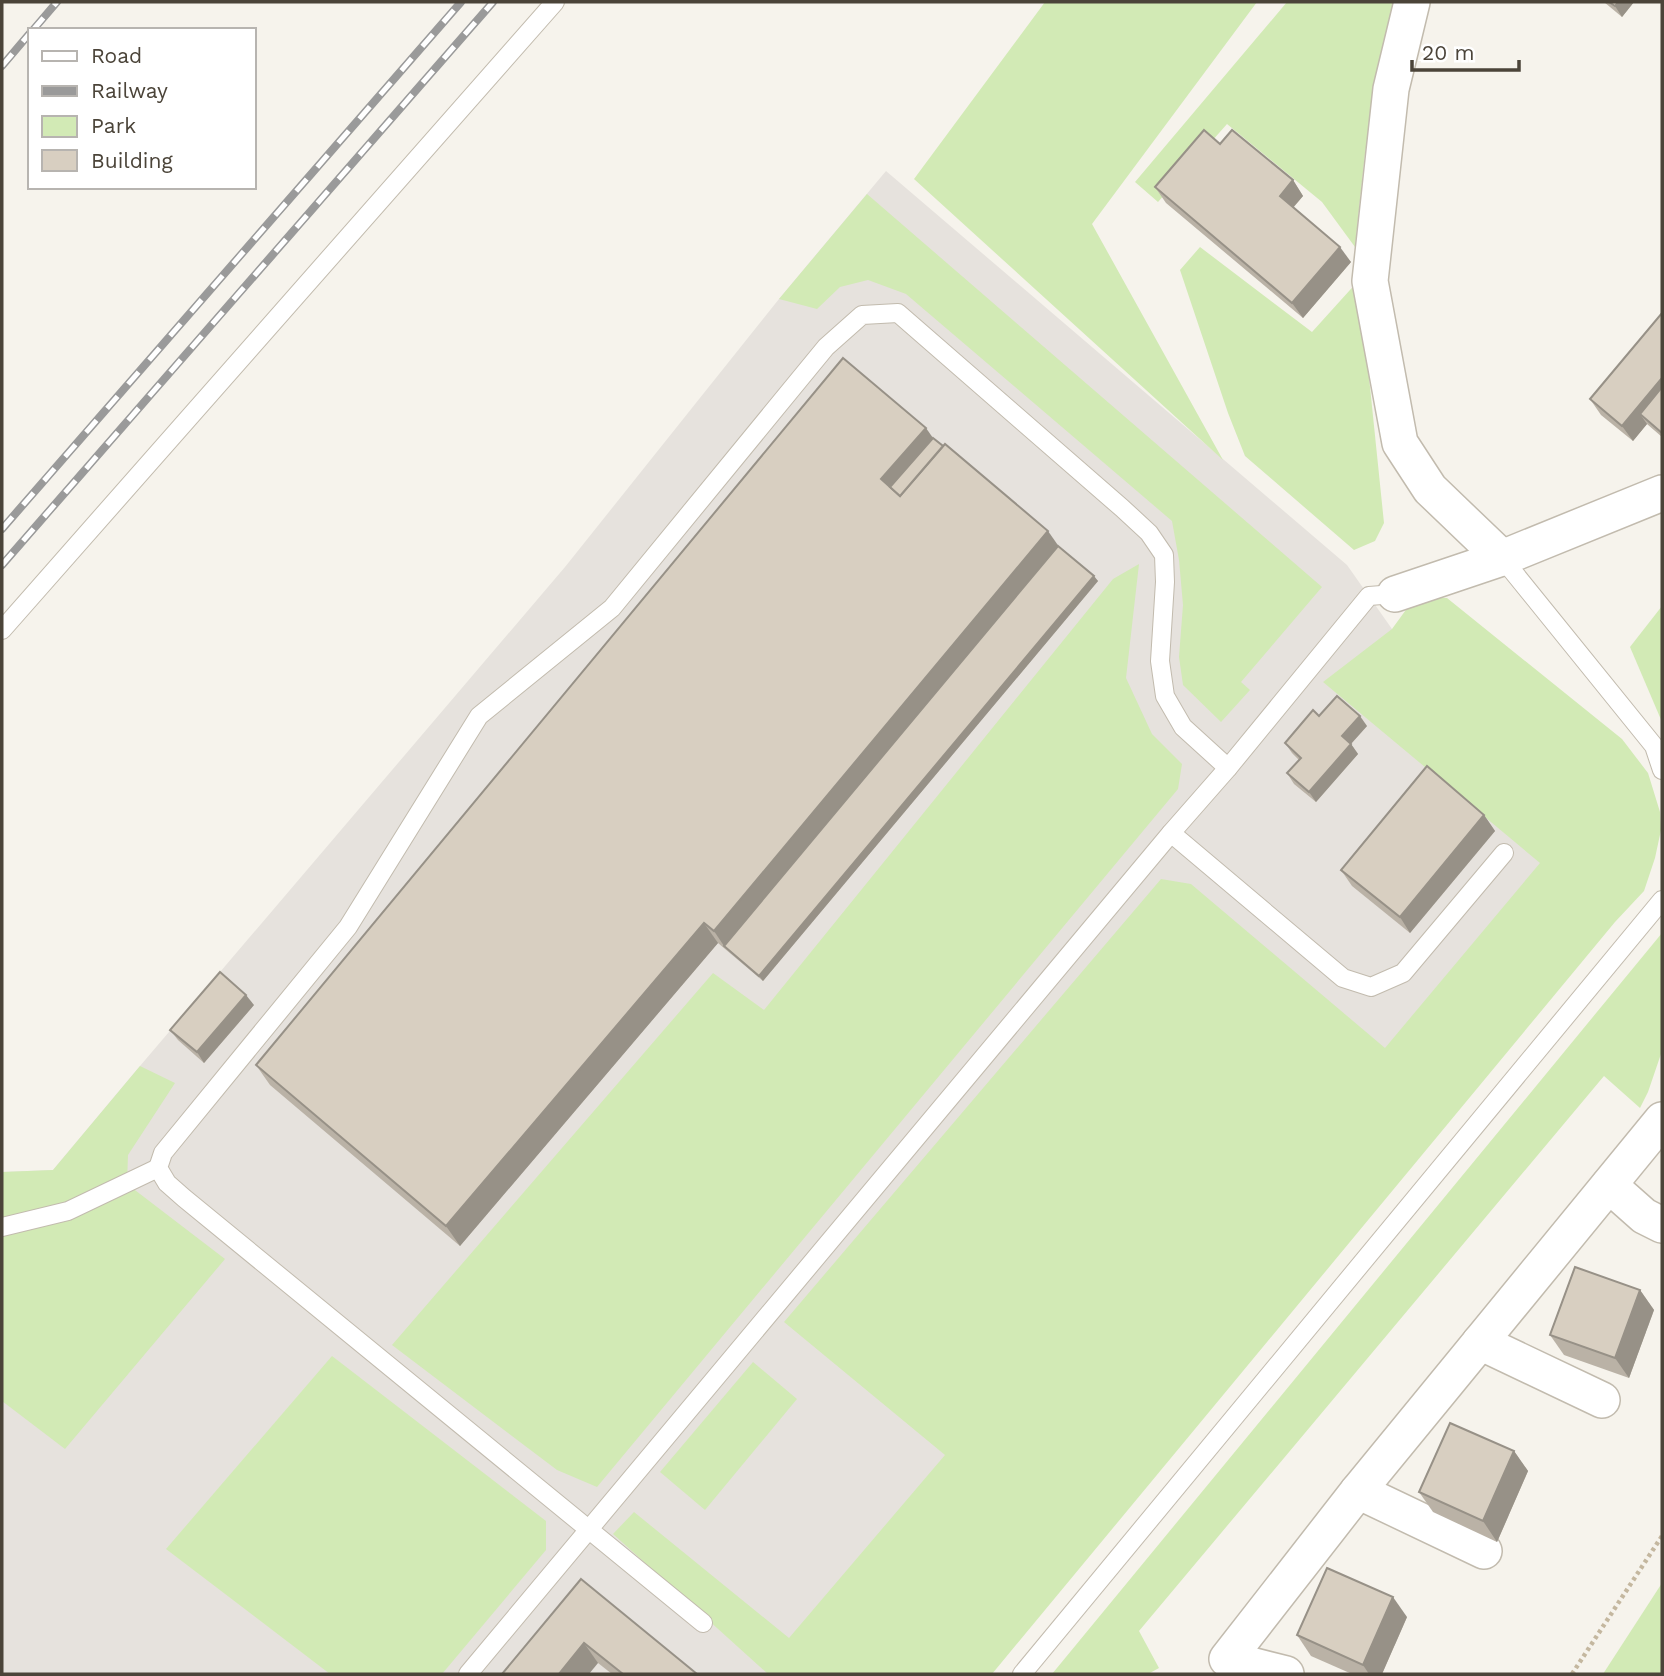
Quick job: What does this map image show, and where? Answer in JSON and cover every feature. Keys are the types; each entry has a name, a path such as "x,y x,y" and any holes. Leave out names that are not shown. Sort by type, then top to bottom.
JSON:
{"street":[{"path":"1412,2 1391,89 1370,281 1400,443 1430,489 1502,558"},
{"path":"1395,594 1502,558 1662,493"},
{"path":"1286,1674 1227,1659 1358,1491 1662,1120"},
{"path":"1609,1185 1644,1216 1662,1224"},
{"path":"1480,1342 1602,1400"},
{"path":"1358,1491 1484,1551"}],"lane":[{"path":"2,630 555,2"},
{"path":"2,1227 68,1211 158,1168 163,1153 348,928 479,716 612,608 826,347 863,315 898,313 1149,533 1164,555 1160,661 1165,696 1183,727 1228,768"},
{"path":"1502,558 1654,746 1662,770"},
{"path":"468,1674 1228,768 1369,596 1395,594"},
{"path":"1171,833 1343,978 1371,986 1403,973 1504,853"},
{"path":"1022,1674 1662,900"},
{"path":"158,1168 167,1183 184,1198 702,1623"}],"path":[{"path":"1572,1674 1662,1536"}],"shaded area":[{"path":"886,171 1347,565 1392,629 1634,832 924,1674 2,1674 2,1172 53,1170 565,567 779,299"}],"green space":[{"path":"1045,2 1257,2 1092,224 1223,460 914,179"},
{"path":"1287,2 1394,2 1365,153 1355,247 1322,202 1227,124 1158,202 1135,182"},
{"path":"867,194 1322,587 1241,682 1250,690 1221,722 1183,685 1179,657 1183,605 1172,521 906,294 868,280 840,287 817,309 779,299"},
{"path":"1200,247 1312,332 1359,280 1384,523 1375,541 1354,550 1245,456 1180,270"},
{"path":"1139,564 1126,678 1152,734 1182,764 1178,789 597,1487 557,1470 392,1345 713,973 764,1010 1113,579"},
{"path":"1427,597 1447,598 1622,739 1648,773 1660,812 1661,830 1644,891 1615,922 992,1674 768,1674 613,1534 634,1512 789,1638 945,1455 784,1322 1161,879 1191,884 1385,1048 1540,863 1323,682 1392,629 1408,607"},
{"path":"1662,606 1662,722 1630,647"},
{"path":"1662,933 1662,1051 1640,1108 1604,1076 1139,1631 1159,1668 1148,1674 1052,1674"},
{"path":"140,1066 175,1083 128,1155 127,1184 225,1259 65,1449 2,1401 2,1172 53,1170"},
{"path":"332,1356 546,1521 546,1550 442,1674 330,1674 166,1549"},
{"path":"753,1362 797,1399 705,1510 660,1472"},
{"path":"1662,1583 1662,1674 1603,1674"}],"building":[{"path":"1204,130 1220,144 1232,130 1293,180 1280,196 1340,247 1292,303 1155,187"},
{"path":"1662,313 1662,378 1622,426 1590,399"},
{"path":"843,358 926,428 881,479 900,496 945,444 1048,531 714,931 704,923 446,1226 256,1065"},
{"path":"1662,387 1662,433 1640,414"},
{"path":"933,438 943,446 900,496 890,487"},
{"path":"1058,546 1094,576 759,976 724,946"},
{"path":"1337,696 1360,716 1342,736 1351,744 1309,792 1287,773 1301,758 1285,743 1313,710 1319,716"},
{"path":"1427,766 1484,815 1400,917 1341,870"},
{"path":"220,972 246,995 197,1052 170,1030"},
{"path":"1575,1267 1640,1290 1615,1358 1550,1335"},
{"path":"1450,1423 1514,1451 1483,1521 1419,1492"},
{"path":"1327,1568 1393,1597 1363,1665 1297,1635"},
{"path":"581,1579 697,1674 623,1674 584,1643 559,1674 502,1674"}],"railway":[{"path":"35,28 57,2"},
{"path":"2,529 461,2"},
{"path":"2,565 493,2"},
{"path":"2,66 28,35"}]}
